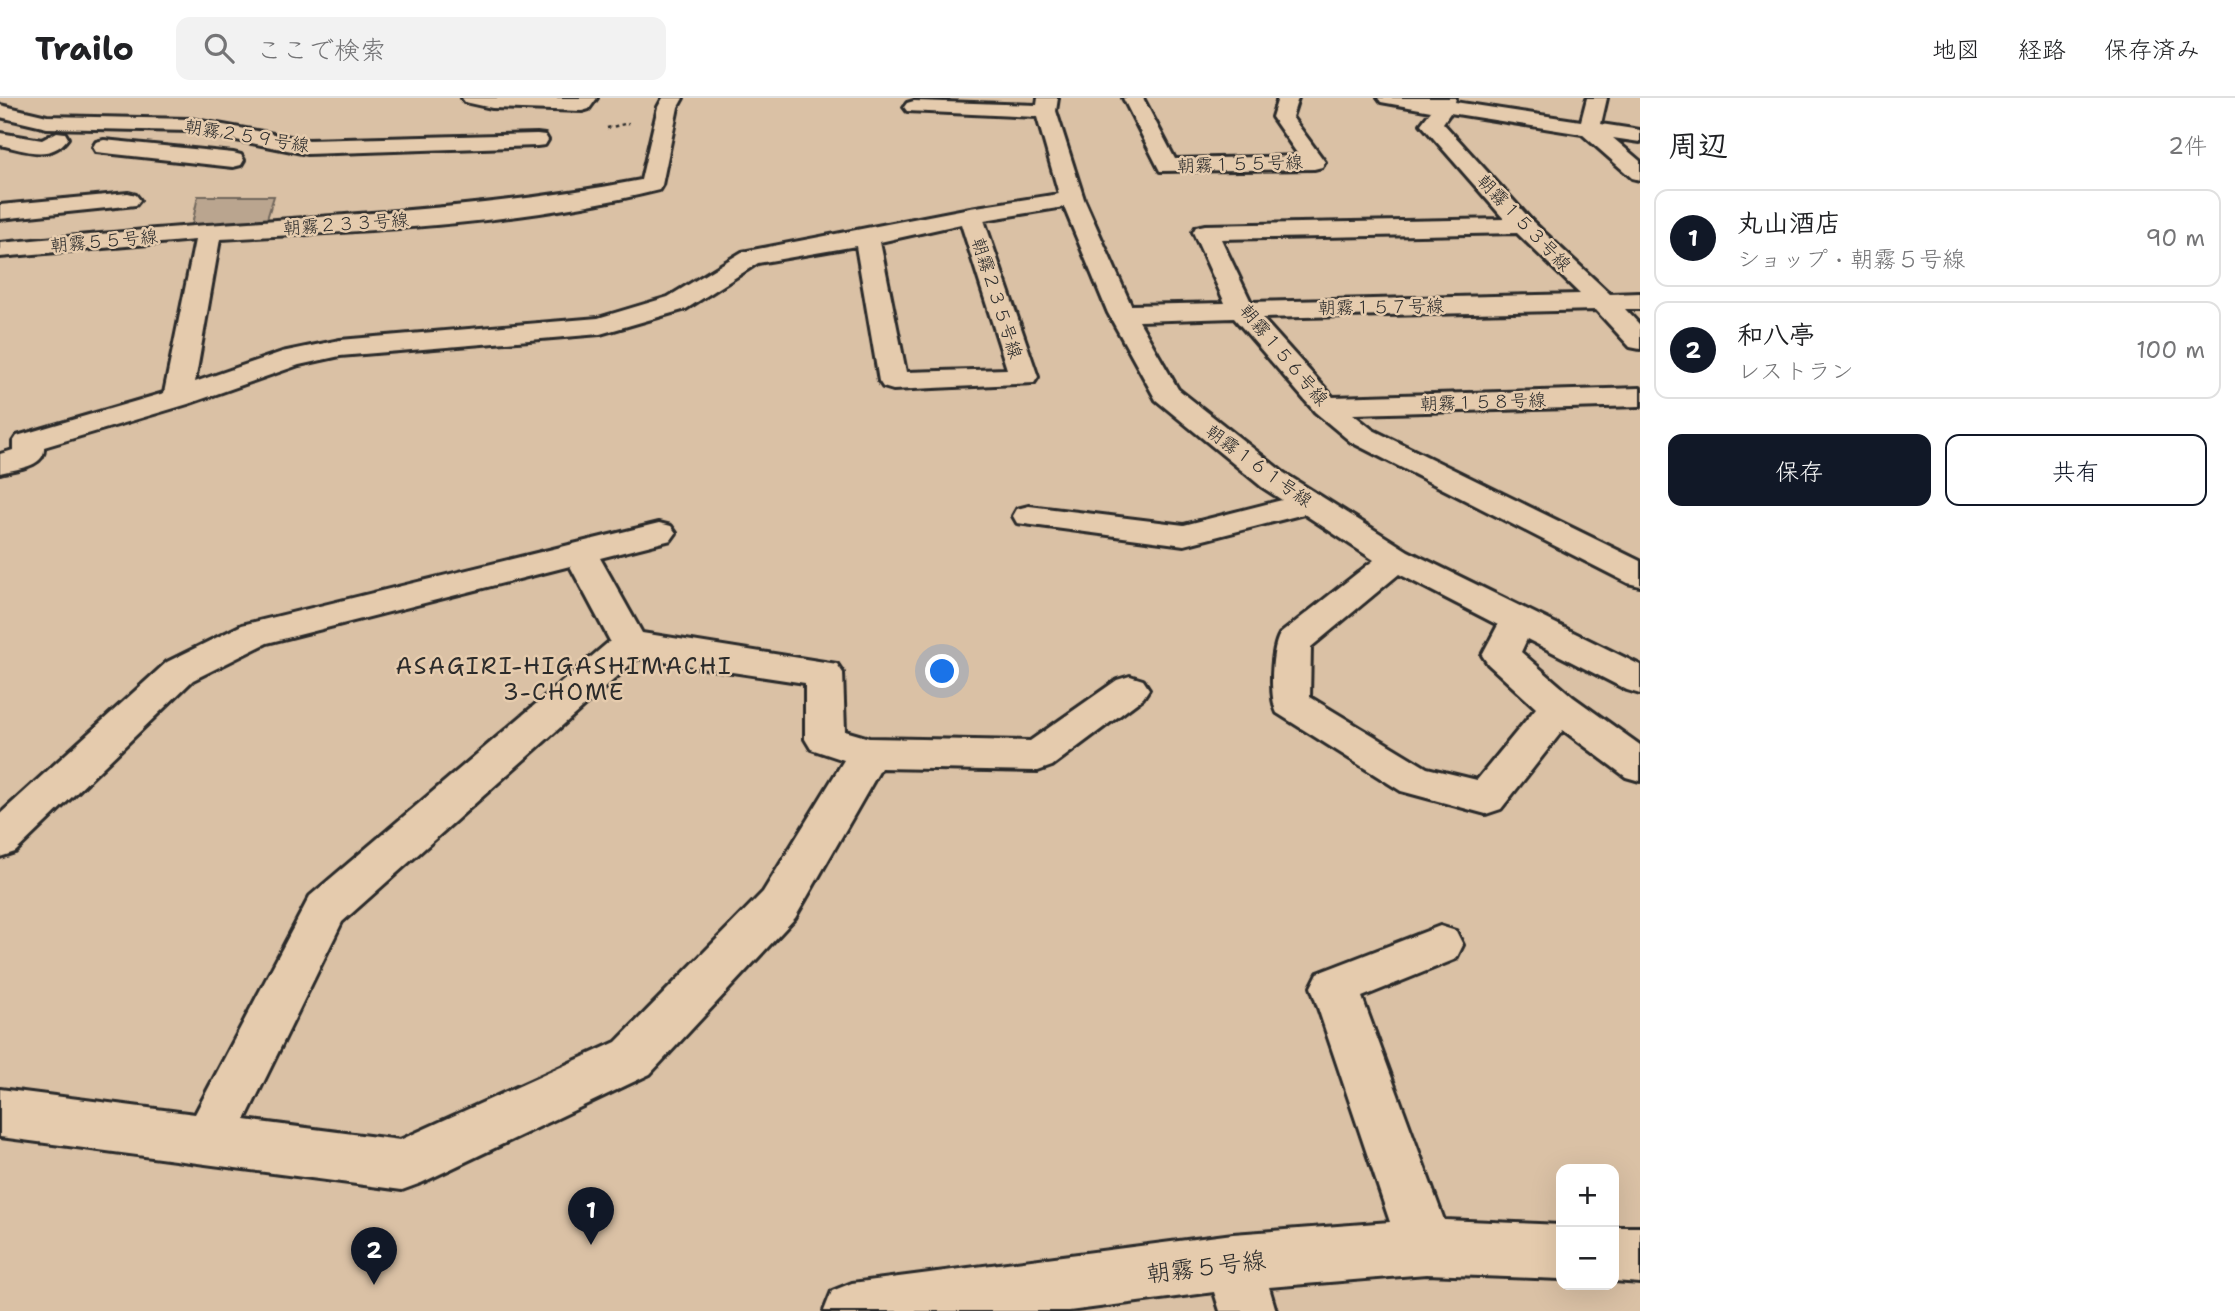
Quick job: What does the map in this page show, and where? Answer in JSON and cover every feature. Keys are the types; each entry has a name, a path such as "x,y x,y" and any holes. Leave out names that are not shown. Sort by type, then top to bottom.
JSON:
{"street":[{"path":"472,98 492,102 582,105 587,98"},
{"name":"朝霧２３３号線","path":"209,232 361,225 570,202 651,185 668,107 673,98"},
{"name":"朝霧１５５号線","path":"1133,98 1167,166 1314,162 1282,117 1288,98"},
{"path":"1388,98 1445,102 1640,136"},
{"path":"1589,129 1597,98"},
{"name":"朝霧１５３号線","path":"1445,102 1432,124 1523,226 1640,341"},
{"path":"914,107 1047,104"},
{"name":"朝霧１６１号線","path":"1047,104 1072,199 1121,313 1166,394 1273,480 1396,559 1640,681"},
{"name":"朝霧２５９号線","path":"0,111 47,122 90,115 190,125 307,146 537,140"},
{"path":"46,147 90,115"},
{"path":"1589,129 1640,173"},
{"path":"0,139 46,147 144,149 233,160"},
{"name":"朝霧２３５号線","path":"970,215 1024,377 893,381 867,237 970,215 1072,199"},
{"path":"0,212 128,200"},
{"name":"朝霧１５６号線","path":"1523,226 1205,232 1242,311 1325,406 1362,436 1640,574"},
{"path":"178,398 209,232"},
{"name":"朝霧５５号線","path":"0,250 209,232"},
{"path":"0,464 29,455 28,442 178,398 292,358 340,348 600,326 677,303 751,257 867,237"},
{"name":"朝霧１５７号線","path":"1121,313 1640,301"},
{"name":"朝霧１５８号線","path":"1325,406 1640,397"},
{"path":"1029,516 1184,535 1308,503"},
{"path":"0,839 180,671 255,634 659,533"},
{"path":"580,553 631,644"},
{"path":"1396,559 1293,643 1291,703 1415,780 1486,798 1559,707"},
{"path":"1519,619 1500,655 1559,707 1640,766"},
{"path":"210,1138 326,909 631,644 824,673 825,739 869,752 1038,756 1129,689"},
{"path":"0,1113 210,1138 401,1165 633,1058 779,905 869,752"},
{"path":"1426,1247 1335,987 1440,945"},
{"name":"朝霧５号線","path":"852,1311 1241,1287 1426,1247 1556,1252"},
{"path":"1619,1254 1640,1255"}],"shaded area":[{"path":"198,196 274,196 266,222 192,225"}],"place":[{"name":"丸山酒店","path":"591,1245"},
{"name":"和八亭","path":"374,1285"}],"district":[{"name":"ASAGIRI-HIGASHIMACHI 3-CHOME","path":"564,679"}]}
